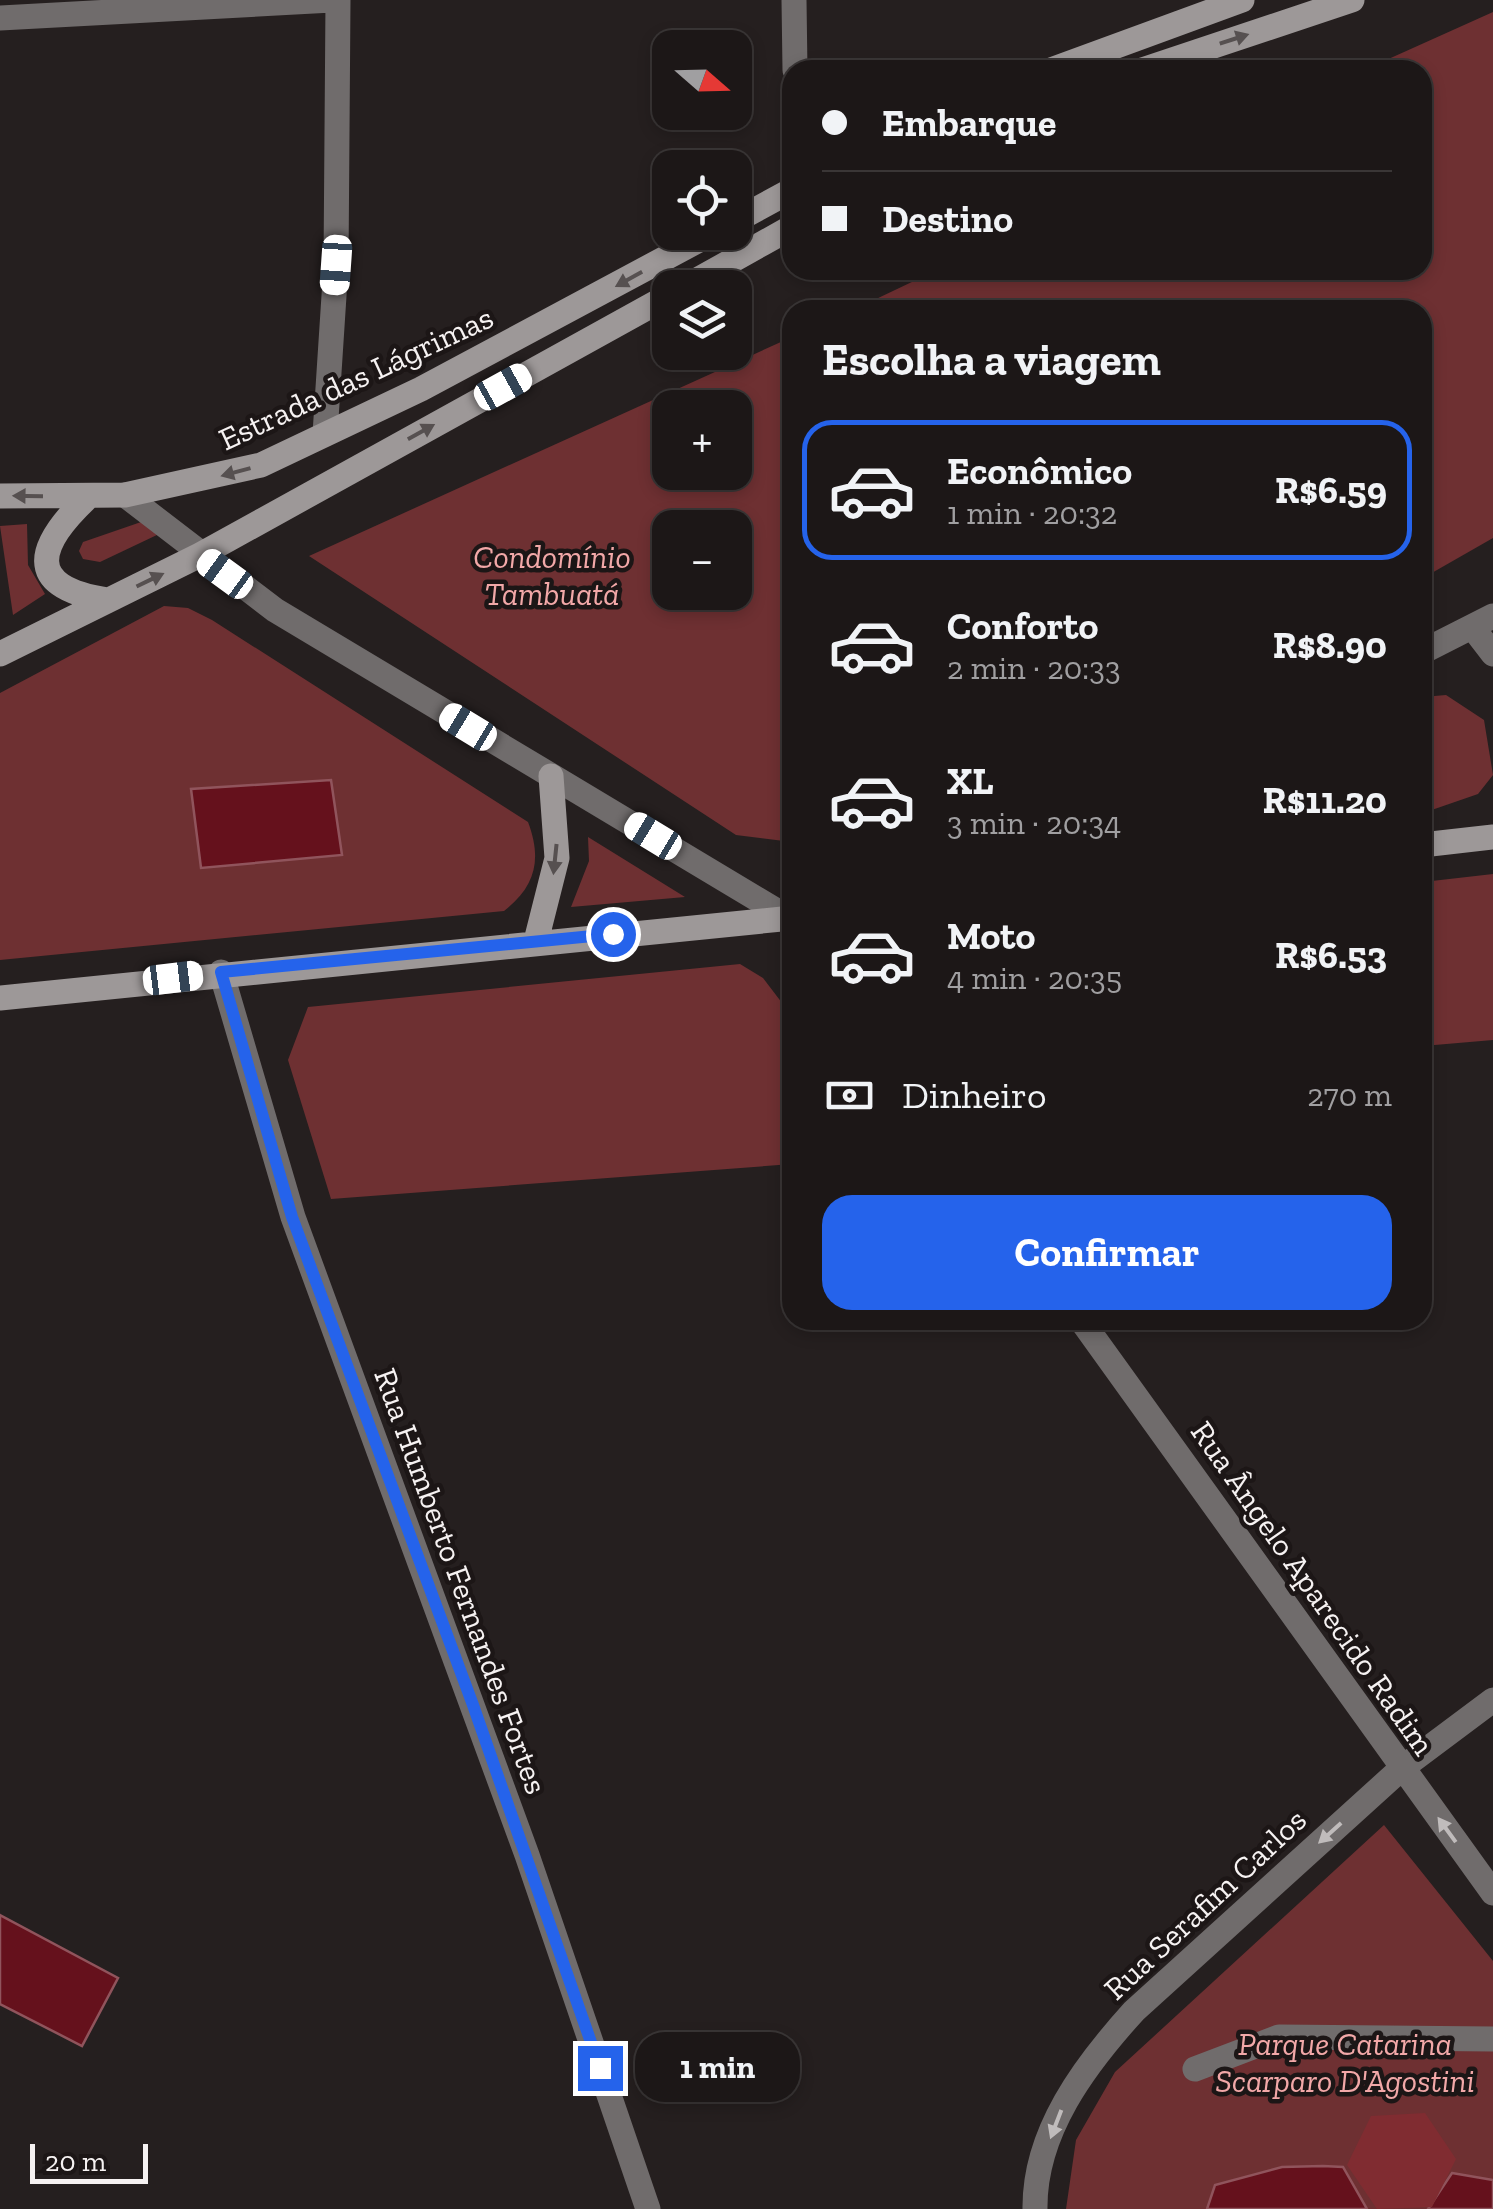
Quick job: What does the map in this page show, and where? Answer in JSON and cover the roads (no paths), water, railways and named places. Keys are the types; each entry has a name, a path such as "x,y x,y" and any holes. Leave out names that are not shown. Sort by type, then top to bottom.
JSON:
{"main road":[{"path":"1078,60 1242,0"},
{"path":"1172,60 1352,0"},
{"path":"752,212 782,195"},
{"path":"715,270 782,232"},
{"name":"Estrada das Lágrimas","path":"0,496 125,495 250,468 534,331 681,250"},
{"path":"0,654 200,556 652,304"},
{"path":"88,496 48,540 46,561 55,578 75,593 108,600"},
{"path":"536,941 557,858 551,776"},
{"path":"1432,844 1493,838"},
{"path":"0,998 221,972 782,919"}],"street":[{"path":"0,18 334,0 336,265 326,434"},
{"path":"794,0 795,60"},
{"path":"125,495 200,556 333,647 782,912"},
{"path":"1432,647 1483,622 1493,654"},
{"name":"Rua Humberto Fernandes Fortes","path":"221,972 292,1217 527,1855 648,2209"},
{"name":"Rua Ângelo Aparecido Radim","path":"1089,1330 1493,1893"},
{"name":"Rua Serafim Carlos","path":"1035,2209 1055,2118 1100,2049 1144,2002 1402,1768 1493,1700"},
{"path":"1195,2069 1279,2037 1493,2039"}],"park label":[{"name":"Condomínio Tambuatá","path":"552,576"},
{"name":"Parque Catarina Scarparo D'Agostini","path":"1345,2062"}]}
